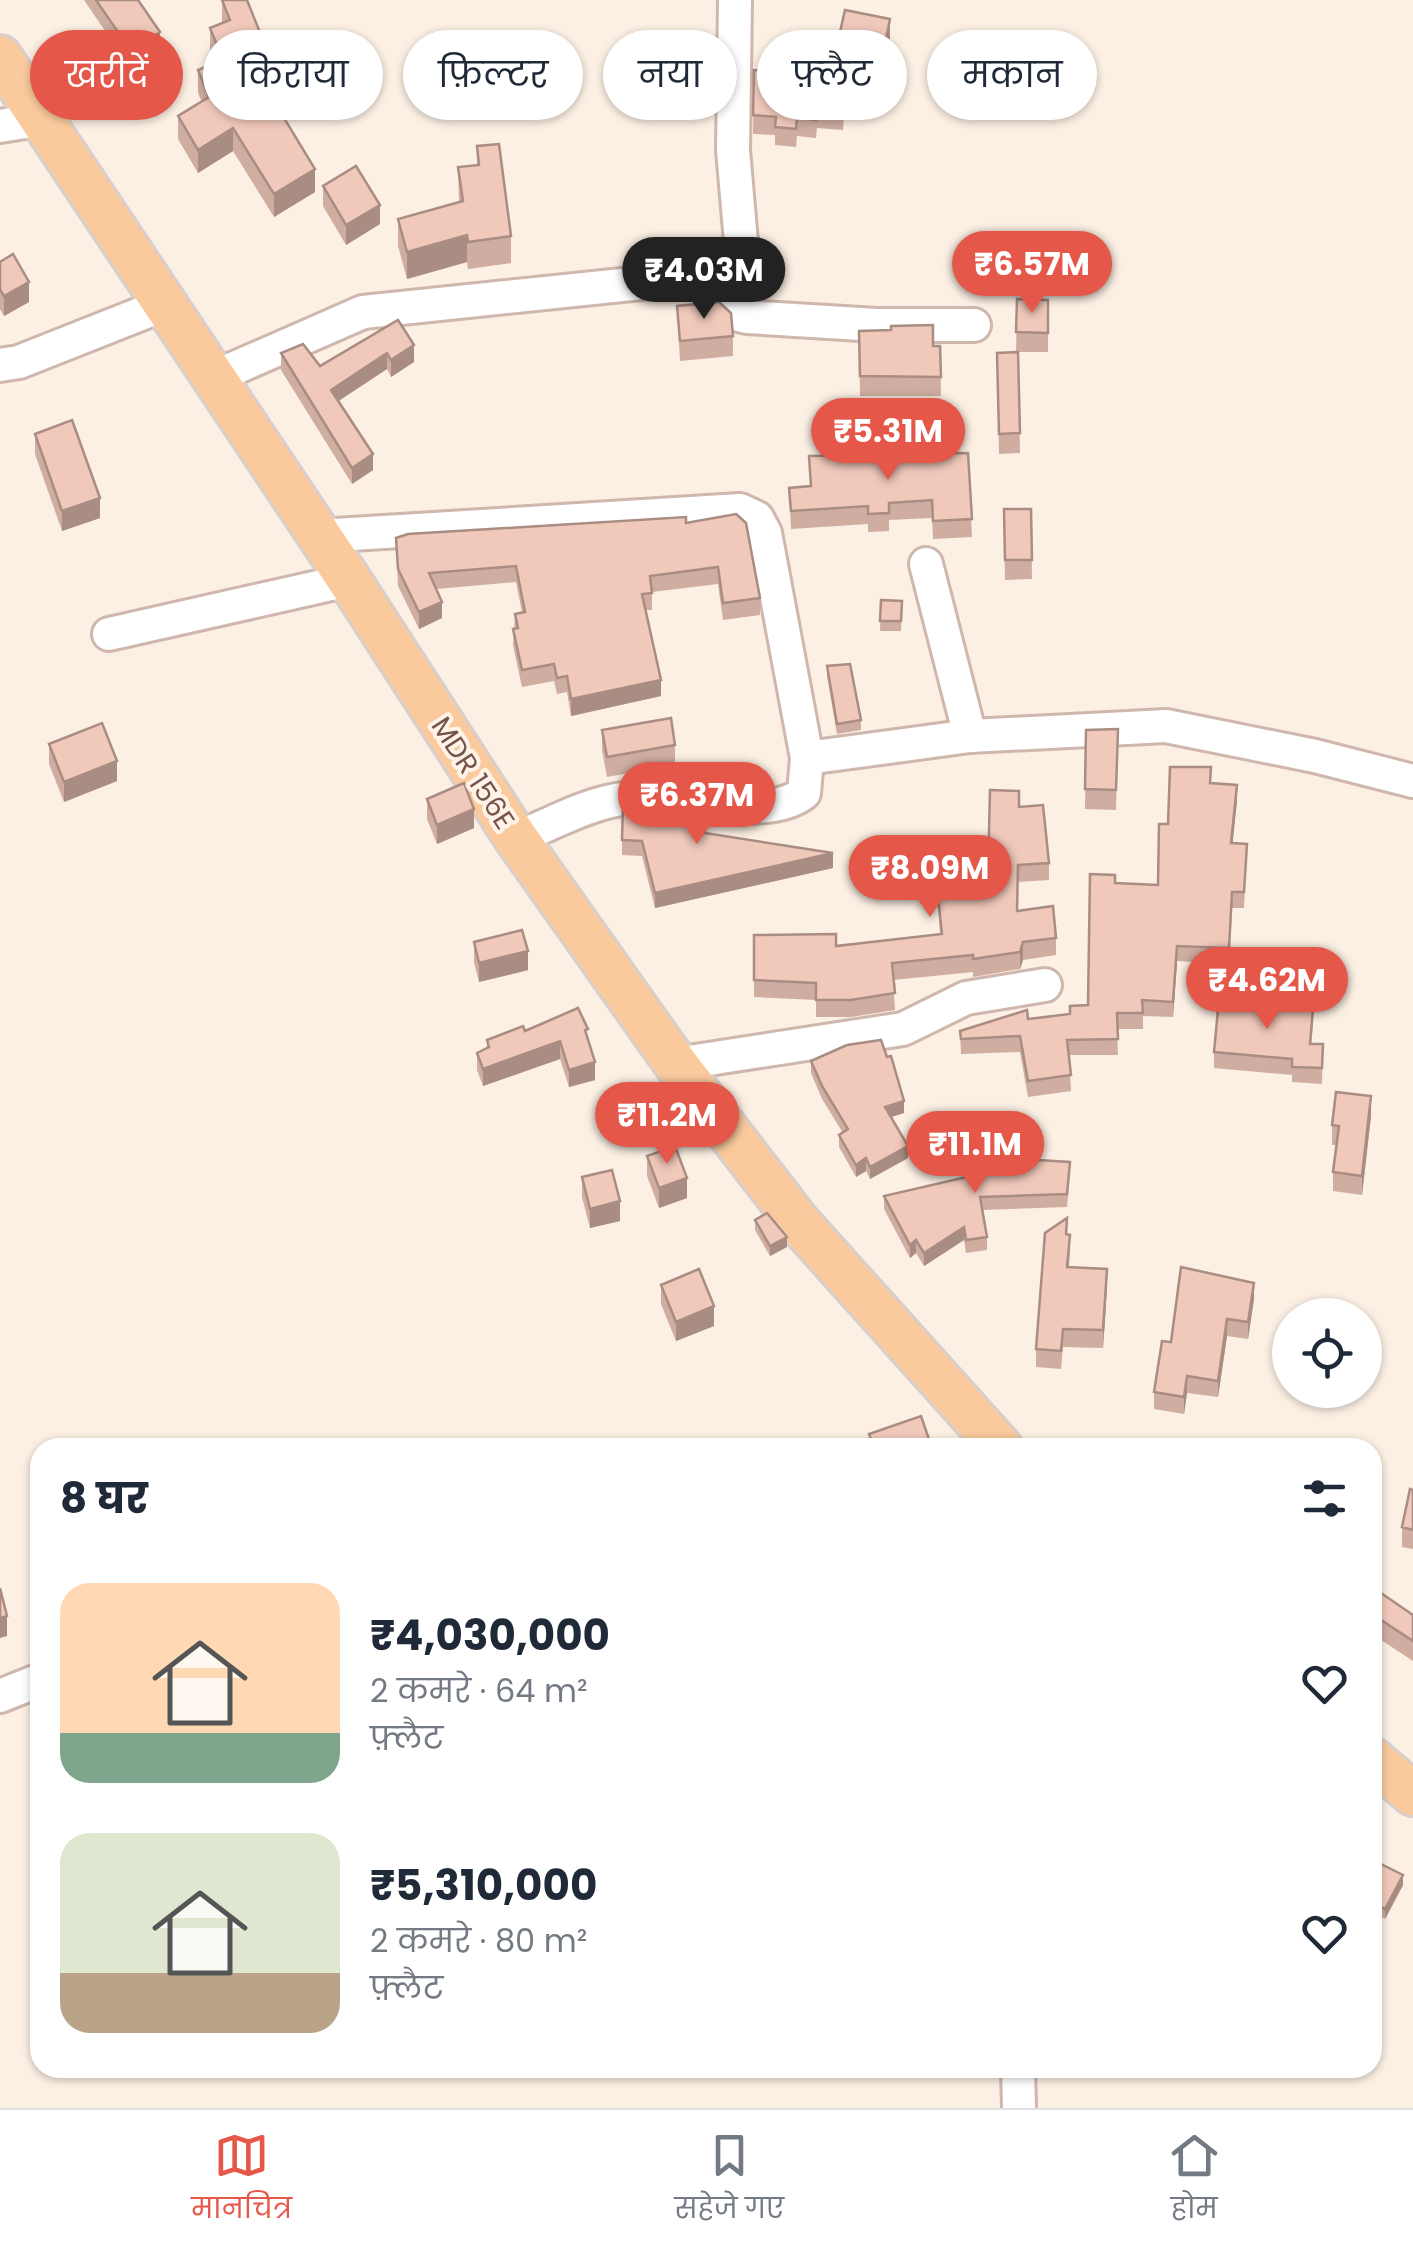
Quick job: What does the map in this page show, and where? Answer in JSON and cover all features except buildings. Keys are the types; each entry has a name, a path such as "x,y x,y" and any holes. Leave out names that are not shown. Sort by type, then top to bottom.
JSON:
{"main road":[{"name":"MDR 156E","path":"0,56 30,101"},
{"name":"MDR 156E","path":"43,120 516,838 676,1064 797,1222 992,1438"},
{"path":"1382,1768 1413,1794"}],"street":[{"path":"212,378 364,312 728,274 739,261 742,242 733,150 736,0"},
{"path":"0,126 43,120"},
{"path":"728,274 733,308 747,317 877,325 974,325"},
{"path":"0,365 19,362 163,305"},
{"path":"319,536 740,510 757,518 765,533 807,758 804,793 792,803 770,807 647,799 612,801 516,838"},
{"path":"926,564 970,736"},
{"path":"109,634 349,580"},
{"path":"807,758 970,736 1166,726 1315,756 1413,781"},
{"path":"676,1064 903,1029 966,998 1045,985"},
{"path":"0,1696 30,1684"},
{"path":"1018,2078 1018,2108"}]}
